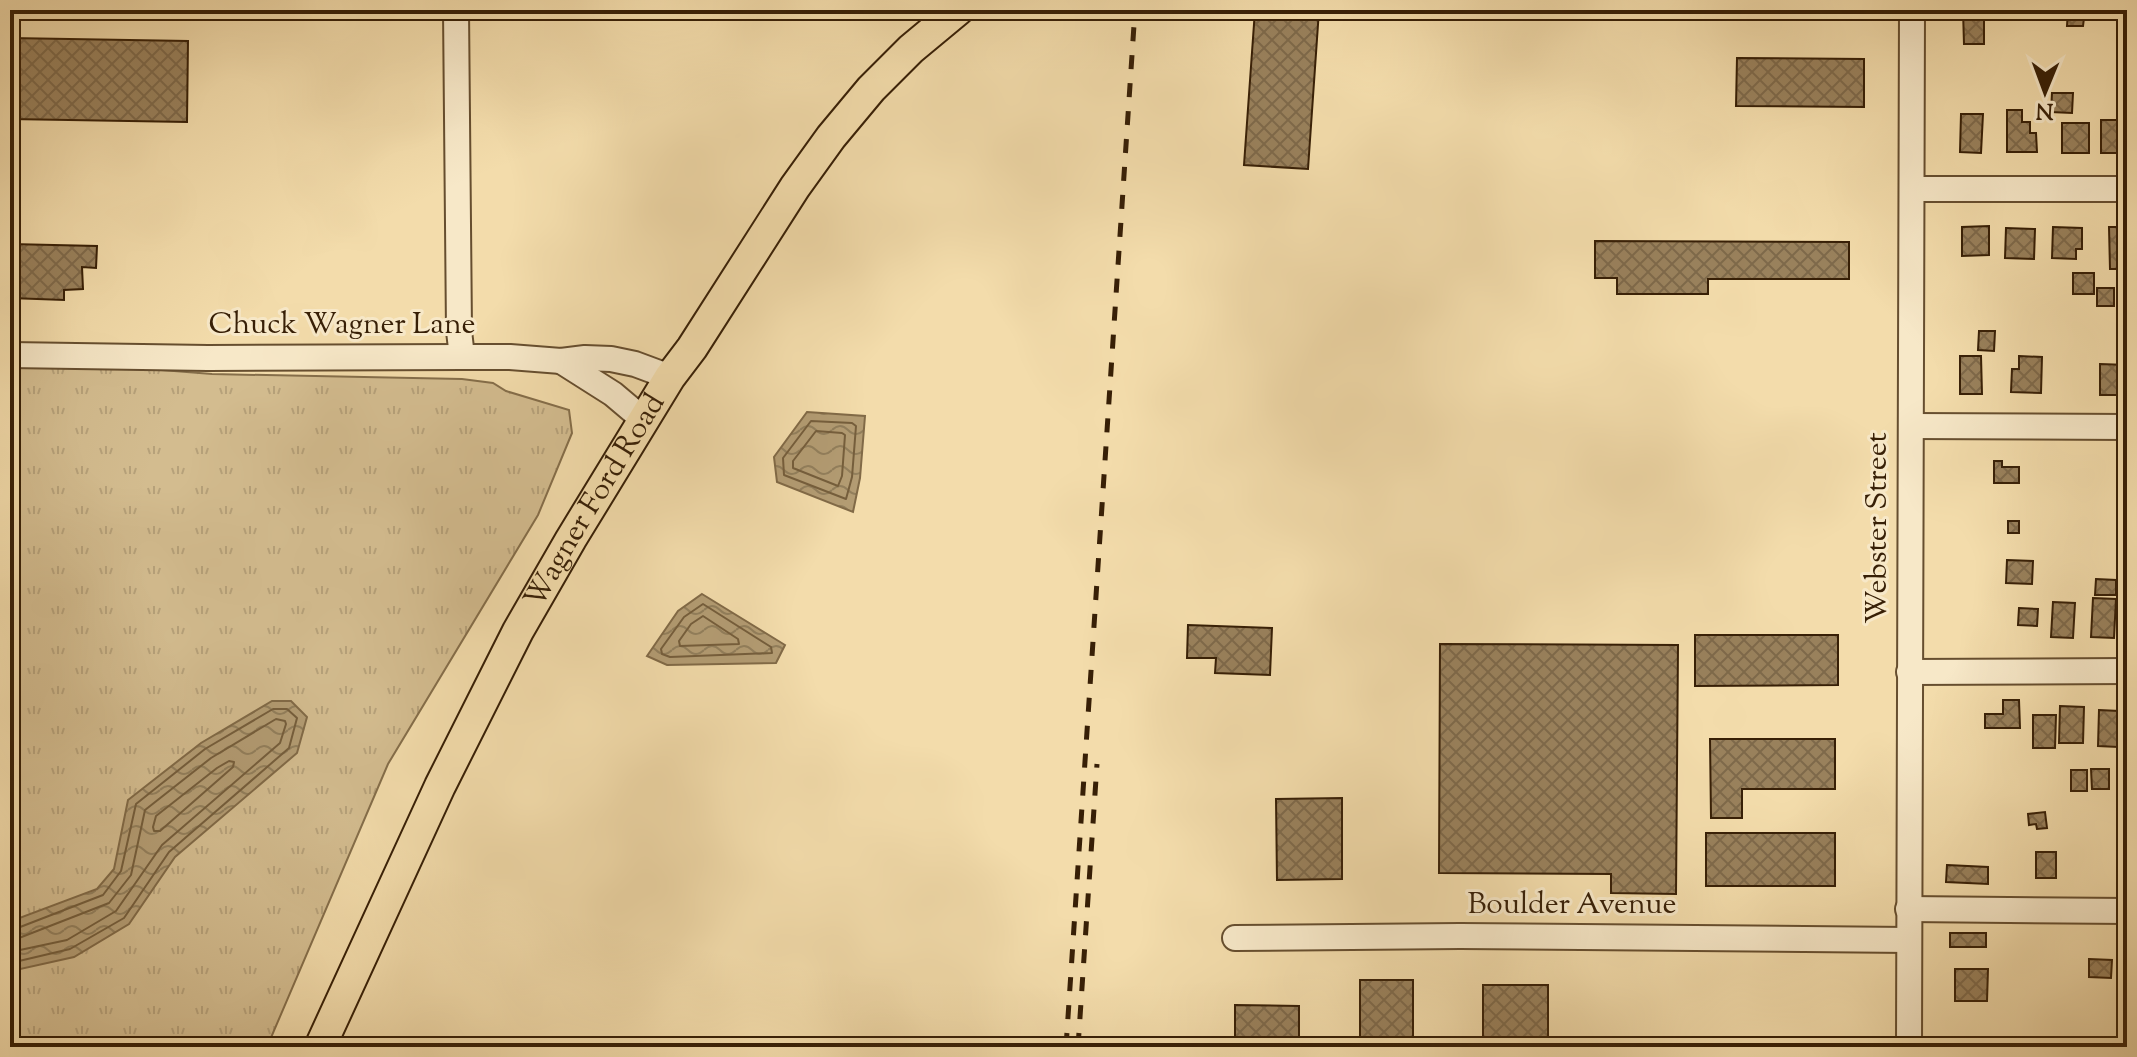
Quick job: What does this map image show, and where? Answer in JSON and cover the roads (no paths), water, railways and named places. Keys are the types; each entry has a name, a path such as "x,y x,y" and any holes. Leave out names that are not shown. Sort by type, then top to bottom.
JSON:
{"main road":[{"name":"Wagner Ford Road","path":"320,1047 433,800 498,669 571,539 670,377 831,137 891,69 958,10"}],"street":[{"path":"456,10 459,331 462,357"},
{"name":"Webster Street","path":"1909,1047 1912,10"},
{"path":"1913,189 2127,189"},
{"name":"Chuck Wagner Lane","path":"10,355 510,357 561,361 585,358 635,364 670,377"},
{"path":"561,361 613,394 645,421"},
{"path":"1911,426 2127,427"},
{"path":"1909,672 2127,671"},
{"path":"1908,909 2127,911"},
{"name":"Boulder Avenue","path":"1235,938 1460,936 1909,940"}],"water":[{"path":"807,412 865,416 860,478 853,512 777,482 774,457"},
{"path":"702,594 785,645 776,663 667,665 647,656 678,611"},
{"path":"272,701 291,701 307,717 297,753 175,857 129,924 74,957 16,970 10,964 10,926 14,920 97,889 114,869 128,800 201,743"}],"railway":[{"path":"1066,1047 1135,10"},
{"path":"1078,1047 1097,764"}]}
